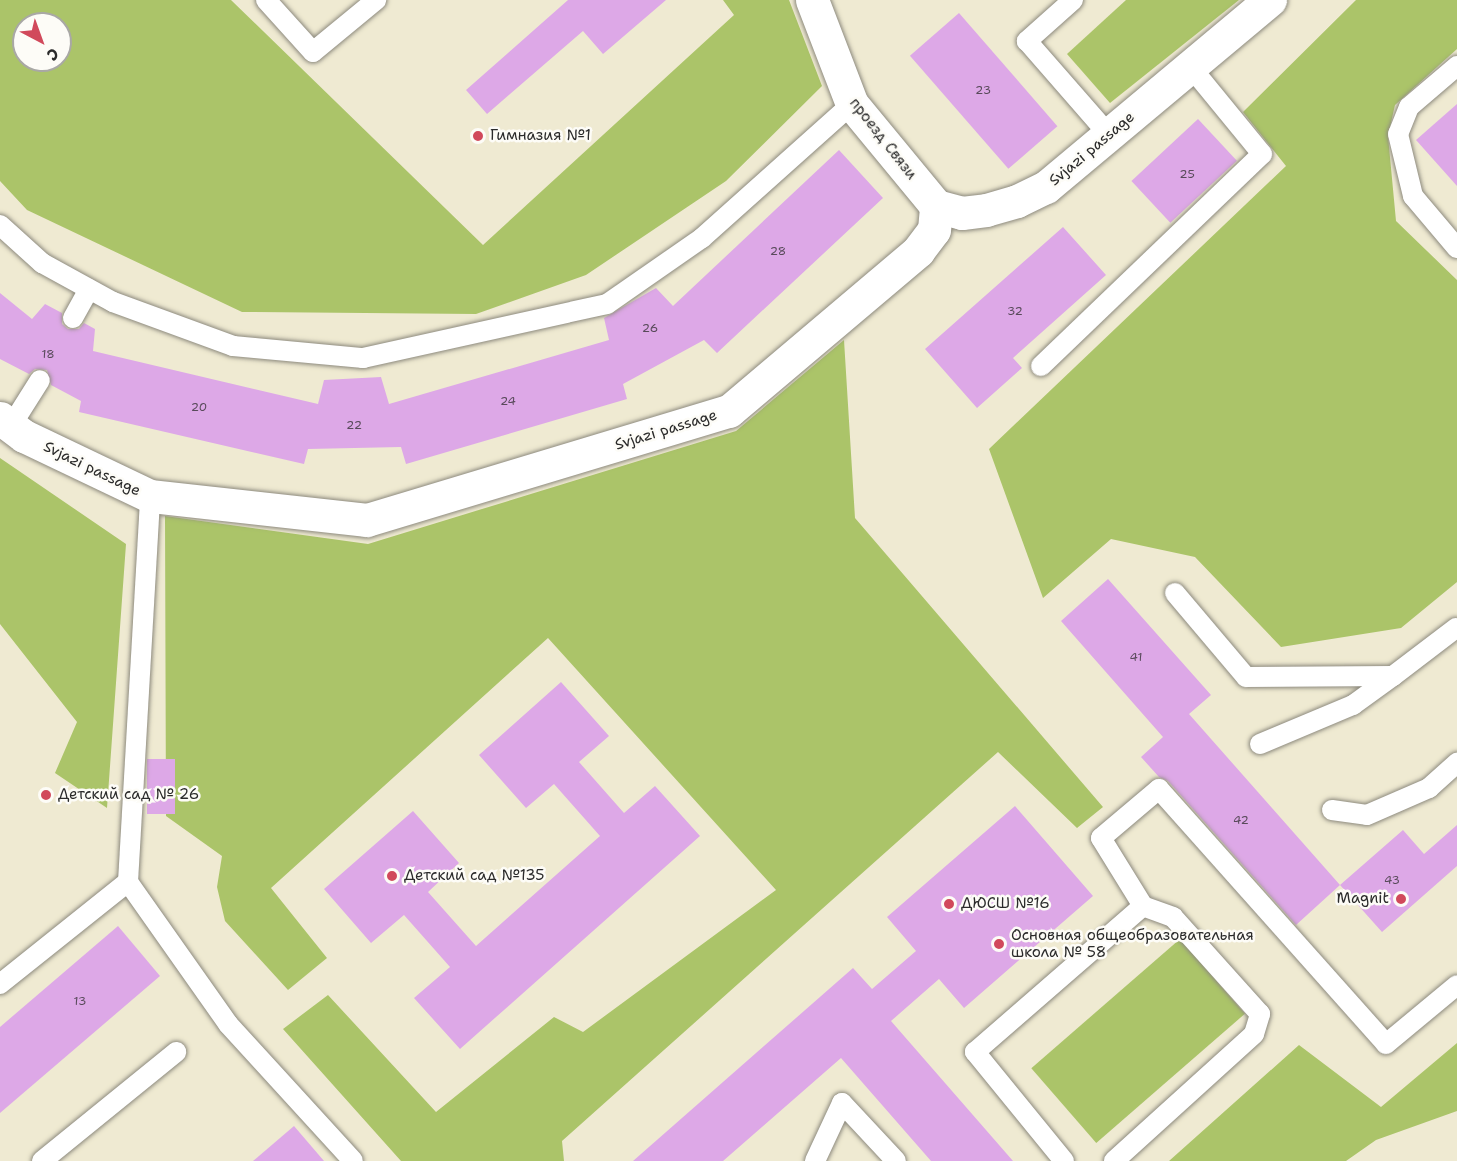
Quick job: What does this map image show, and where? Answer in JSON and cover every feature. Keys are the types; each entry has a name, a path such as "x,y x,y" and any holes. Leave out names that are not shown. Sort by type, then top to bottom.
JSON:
{"street":[{"name":"проезд Связи","path":"812,0 852,104 936,206"},
{"name":"Svjazi passage","path":"5,422 150,496 367,520 729,411 918,251 934,231 936,206 963,213 1017,201 1046,187 1270,0"}],"lane":[{"path":"266,0 313,52 376,0"},
{"path":"1072,0 1028,41 1109,135"},
{"path":"1041,366 1262,154 1190,66"},
{"path":"1457,66 1408,107 1398,134 1413,196 1457,248"},
{"path":"0,225 42,263 113,302 233,346 363,357 607,304 702,238 852,104"},
{"path":"73,318 89,289"},
{"path":"5,422 40,380"},
{"path":"150,496 128,882 228,1024 353,1161"},
{"path":"1175,593 1246,677 1392,676"},
{"path":"1260,744 1353,705 1456,629"},
{"path":"1332,810 1367,815 1429,788 1457,763"},
{"path":"1113,1161 1254,1034 1260,1014 1173,917 1143,906 1101,838 1159,789 1386,1044 1457,985"},
{"path":"0,984 128,882"},
{"path":"1064,1161 975,1052 1143,906"},
{"path":"42,1161 176,1052"},
{"path":"815,1161 842,1103 896,1161"}],"green space":[{"path":"0,0 231,0 483,245 734,15 723,0 789,0 822,86 726,181 586,275 476,314 242,312 27,210 0,181"},
{"path":"1126,0 1239,0 1110,103 1067,54"},
{"path":"1356,0 1457,0 1457,49 1395,105 1388,136 1396,221 1457,280 1457,582 1401,628 1281,647 1195,557 1111,539 1043,598 989,449 1286,166 1243,112"},
{"path":"844,340 855,518 1103,807 1077,828 998,752 562,1141 564,1161 401,1161 283,1029 328,995 436,1112 554,1017 583,1032 776,890 548,638 271,888 327,958 288,990 225,921 217,887 222,856 166,816 165,516 368,544 736,431"},
{"path":"0,458 126,544 107,808 55,773 77,722 0,624"},
{"path":"1180,939 1245,1014 1096,1143 1031,1068"},
{"path":"1457,1043 1457,1111 1376,1140 1346,1161 1169,1161 1299,1045 1381,1107"}],"building":[{"path":"568,0 666,0 603,54 583,31 487,114 466,90"},
{"path":"959,13 1057,126 1008,169 910,56"},
{"path":"1457,104 1457,186 1416,140"},
{"path":"1198,119 1237,161 1170,223 1131,181"},
{"path":"839,150 883,198 717,353 704,340 623,384 627,399 406,464 401,447 308,449 304,464 79,412 81,401 51,385 47,370 35,369 29,374 0,359 0,293 32,319 45,304 62,313 62,324 68,329 79,329 84,323 95,329 93,351 318,404 324,380 381,377 389,404 609,340 604,318 656,288 673,306"},
{"path":"1063,227 1106,275 1013,358 1022,368 977,408 925,349"},
{"path":"1108,579 1211,695 1189,714 1340,885 1296,925 1168,781 1159,777 1141,757 1163,737 1061,621"},
{"name":"Детский сад №135","path":"561,682 609,736 579,762 624,813 655,786 700,836 460,1049 414,998 450,967 404,915 371,943 324,889 413,811 459,863 428,892 476,946 600,836 554,784 526,808 479,755"},
{"path":"147,759 175,759 175,814 147,814"},
{"path":"1015,806 1093,896 964,1008 939,979 891,1021 1013,1161 931,1161 841,1058 723,1161 633,1161 853,968 872,989 916,951 887,917"},
{"path":"1457,825 1457,866 1382,932 1340,885 1403,830 1424,854"},
{"path":"118,926 160,976 0,1113 0,1027"},
{"path":"294,1126 324,1161 253,1161"}],"place":[{"name":"Гимназия №1","path":"478,136"},
{"name":"Детский сад № 26","path":"46,795"},
{"name":"Детский сад №135","path":"392,876"},
{"name":"Magnit","path":"1401,899"},
{"name":"ДЮСШ №16","path":"949,904"},
{"name":"Основная общеобразовательная школа № 58","path":"999,944"}]}
